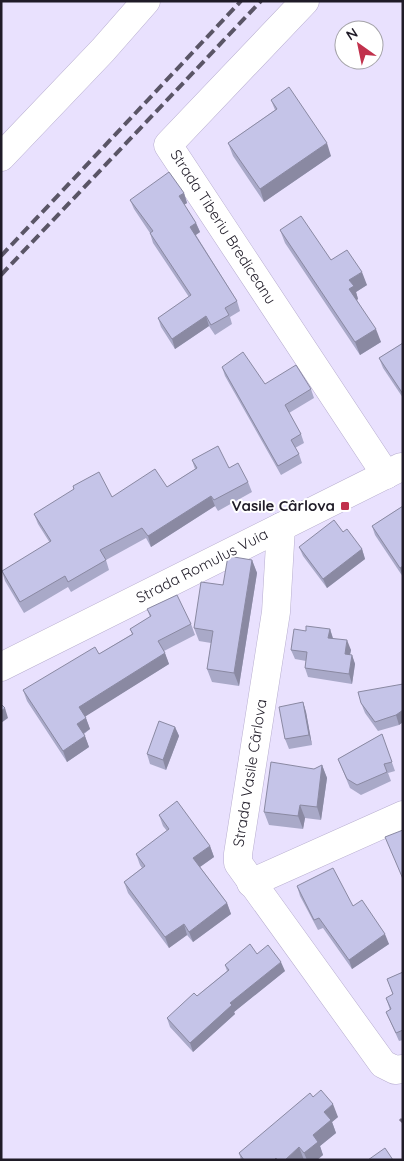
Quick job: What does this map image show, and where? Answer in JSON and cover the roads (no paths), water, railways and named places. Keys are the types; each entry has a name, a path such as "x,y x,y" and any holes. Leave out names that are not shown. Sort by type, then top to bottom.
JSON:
{"street":[{"path":"1,157 103,50 146,1"},
{"name":"Strada Tiberiu Brediceanu","path":"305,1 168,145 395,470"},
{"name":"Strada Romulus Vuia","path":"1,667 395,470"},
{"name":"Strada Vasile Cârlova","path":"281,527 276,612 238,864 393,1066"},
{"path":"251,883 403,815"}],"railway":[{"path":"1,256 241,1"},
{"path":"1,275 261,1"}],"place":[{"name":"Vasile Cârlova","path":"345,506"}]}
